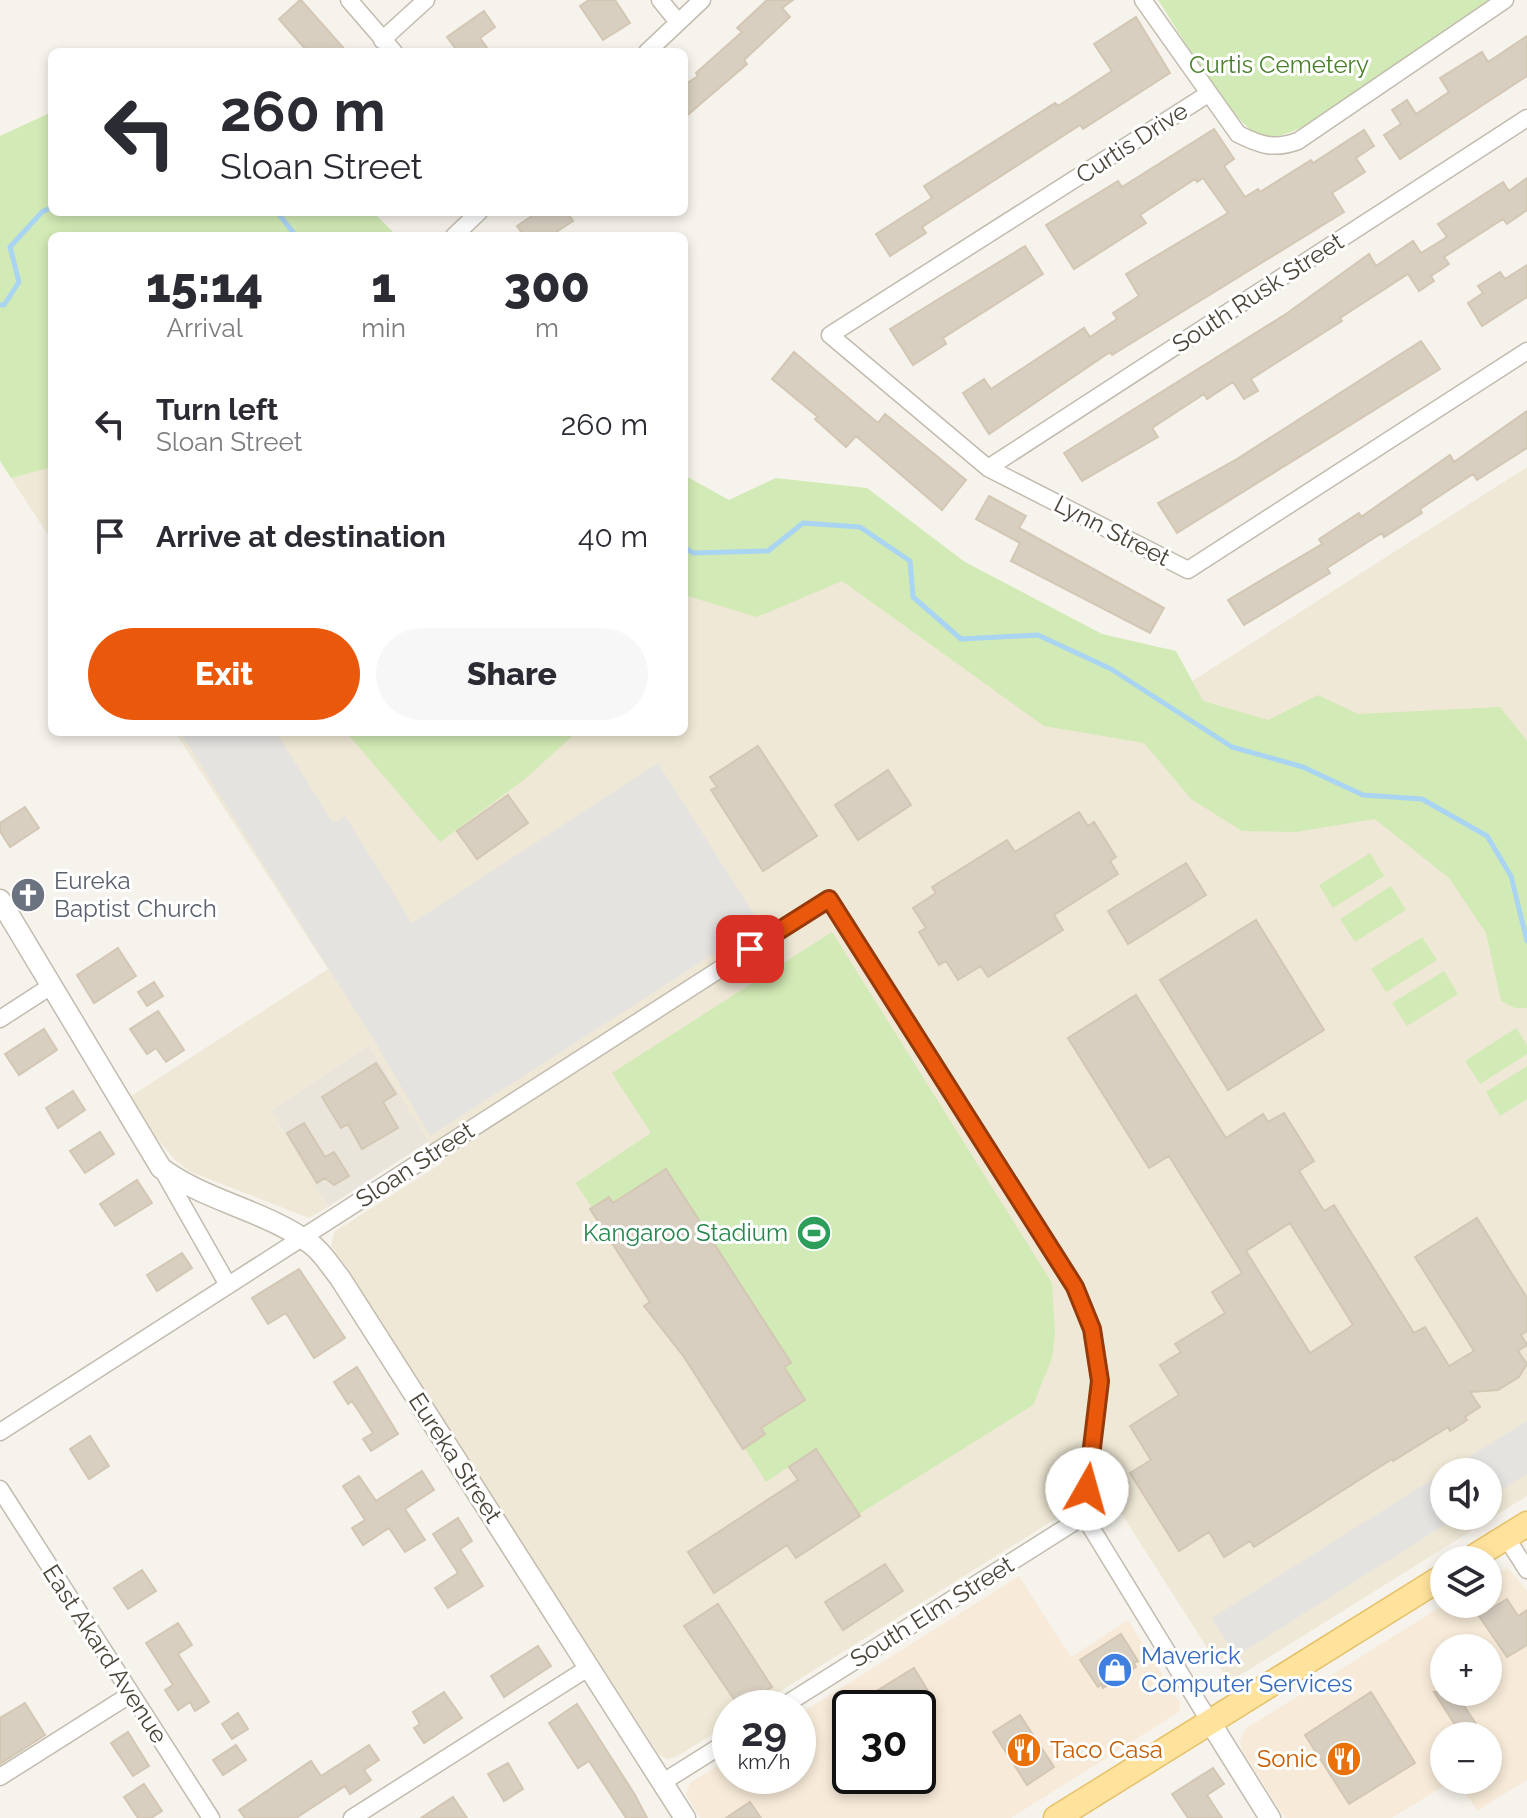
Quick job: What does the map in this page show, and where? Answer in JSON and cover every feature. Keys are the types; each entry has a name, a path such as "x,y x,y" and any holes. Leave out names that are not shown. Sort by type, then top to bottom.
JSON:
{"main road":[{"path":"1492,1546 1527,1524"},
{"path":"1056,1818 1430,1585"}],"street":[{"path":"349,0 388,46 426,0"},
{"path":"660,0 678,22"},
{"path":"651,48 702,0"},
{"path":"1143,0 1208,94"},
{"name":"Curtis Drive","path":"830,335 1208,94 1238,134 1259,144 1281,147 1298,141 1505,0"},
{"name":"South Rusk Street","path":"988,468 1527,118"},
{"path":"458,232 475,216"},
{"name":"Lynn Street","path":"830,335 988,468 1188,570 1527,351"},
{"name":"Sloan Street","path":"0,1432 829,899 1075,1287 1092,1329 1100,1381 1084,1516"},
{"name":"Eureka Street","path":"0,900 228,1285"},
{"path":"0,1019 51,986"},
{"name":"Eureka Street","path":"161,1168 188,1188 278,1223 312,1245 340,1278 685,1818"},
{"name":"East Akard Avenue","path":"0,1489 211,1818"},
{"path":"1084,1516 1270,1818"},
{"name":"South Elm Street","path":"808,1690 1084,1516"},
{"path":"1506,1537 1527,1570"},
{"path":"352,1818 588,1668"},
{"path":"0,1777 131,1694"},
{"path":"663,1782 712,1751"}],"shaded area":[{"path":"1527,467 1527,1496 1502,1512 1502,1458 1430,1458 1430,1530 1473,1530 1447,1546 1430,1546 1430,1557 1229,1682 1105,1488 782,1690 712,1690 712,1734 676,1757 667,1759 659,1755 331,1246 334,1232 442,1163 369,1045 271,1111 328,1207 309,1218 191,1172 174,1159 155,1136 131,1096 328,969 178,736 688,736 688,547 767,550 1186,685"},
{"path":"48,468 48,535 11,478"},
{"path":"183,736 279,736 333,823 345,816 412,923 658,763 760,924 430,1136 375,1042"},
{"path":"369,1045 429,1141 328,1207 271,1111"},
{"path":"1527,1421 1527,1474 1502,1489 1502,1458 1468,1458"},
{"path":"1430,1481 1430,1530 1437,1530 1236,1656 1212,1618"},
{"path":"1508,1568 1527,1591 1527,1780 1477,1811 1466,1794 1502,1794 1502,1722 1430,1722 1431,1794 1392,1818 1285,1818 1243,1752 1240,1741 1245,1729 1430,1613 1430,1618 1502,1618 1502,1571"},
{"path":"1019,1576 1071,1657 1128,1620 1180,1703 1179,1712 1011,1818 700,1818 686,1794 690,1783 712,1769 712,1794 816,1794 816,1704 832,1694 832,1794 936,1794 936,1690 838,1690"}],"green space":[{"name":"Curtis Cemetery","path":"1158,0 1490,0 1305,126 1271,136 1258,134 1234,113"},
{"path":"48,114 48,216 377,216 393,232 48,232 48,468 11,478 0,461 0,136"},
{"path":"688,477 729,500 776,478 867,488 965,562 1102,634 1176,651 1203,701 1268,720 1318,695 1358,714 1500,707 1527,741 1527,1008 1515,1008 1501,1001 1486,933 1449,878 1375,819 1296,832 1242,831 1191,799 1144,743 1044,726 842,581 757,617 688,596"},
{"path":"349,736 573,736 526,778 440,842"},
{"path":"1370,853 1384,876 1333,908 1319,885"},
{"path":"1391,886 1406,910 1355,942 1340,919"},
{"name":"Kangaroo Stadium","path":"832,932 1052,1283 1055,1334 1052,1358 1033,1405 859,1514 815,1449 766,1482 576,1183 651,1133 612,1073"},
{"path":"1422,937 1437,960 1386,992 1371,969"},
{"path":"1444,971 1458,994 1407,1026 1392,1003"},
{"path":"1516,1028 1527,1045 1527,1054 1480,1084 1465,1061"},
{"path":"1527,1066 1527,1099 1500,1116 1486,1092"}],"building":[{"path":"301,0 343,48 304,48 279,19"},
{"path":"589,0 615,0 630,23 603,40 580,6"},
{"path":"767,0 793,0 782,8 790,17 744,60 747,64 688,115 688,82 742,32 737,28"},
{"path":"484,11 495,27 480,38 487,48 455,48 447,37"},
{"path":"1136,17 1170,73 1083,129 1080,125 922,227 926,233 890,256 876,234 932,198 924,186 1055,103 1058,106 1112,71 1094,44"},
{"path":"1527,36 1527,76 1400,159 1384,135 1401,124 1392,110 1407,100 1416,114 1449,92 1440,78 1482,52 1488,62"},
{"path":"1214,129 1234,159 1224,166 1245,197 1258,189 1260,192 1311,160 1313,163 1364,130 1374,146 1356,158 1365,172 1332,193 1344,212 1112,355 1110,352 989,434 963,393 984,379 991,389 1084,328 1090,337 1117,319 1113,313 1139,296 1126,274 1228,213 1203,178 1197,182 1195,179 1140,215 1146,223 1074,269 1046,225 1118,181 1122,187"},
{"path":"1527,178 1527,210 1507,224 1503,219 1444,257 1449,264 1431,276 1434,281 1419,291 1408,274 1340,318 1342,321 1251,379 1258,391 1244,399 1233,382 1207,399 1204,394 1152,428 1158,437 1082,481 1064,453 1286,314 1369,254 1376,266 1413,241 1421,253 1447,237 1438,224 1503,182 1509,191"},
{"path":"532,216 570,216 573,221 556,232 521,232 517,226"},
{"path":"1025,246 1043,274 943,338 946,344 913,365 890,329"},
{"path":"1527,265 1527,297 1482,326 1468,303 1483,293 1478,286 1500,272 1505,279"},
{"path":"1421,341 1440,369 1177,533 1158,503 1237,459"},
{"path":"794,352 878,423 885,414 966,480 942,510 856,436 846,447 815,419 818,417 772,379"},
{"path":"1527,411 1527,448 1477,480 1473,474 1420,509 1422,513 1384,537 1382,533 1327,568 1330,573 1244,625 1228,600 1322,544 1319,539 1359,513 1361,517 1450,455 1454,462"},
{"path":"989,496 1026,516 1019,528 1164,608 1150,633 1011,561 1020,543 976,519"},
{"path":"758,746 817,836 763,871 711,790 717,787 710,777"},
{"path":"888,770 911,805 858,840 835,805"},
{"path":"508,795 528,823 477,859 457,831"},
{"path":"25,807 39,828 10,847 0,831 0,823"},
{"path":"1079,812 1088,826 1094,822 1116,857 1110,861 1118,874 1054,915 1063,930 988,977 981,966 958,980 946,961 939,965 919,932 926,928 913,908 936,893 932,887 1007,840 1015,852"},
{"path":"1186,863 1206,895 1128,944 1108,911"},
{"path":"1256,920 1324,1030 1228,1090 1160,980"},
{"path":"118,948 136,976 94,1003 77,975"},
{"path":"154,982 163,996 147,1006 138,992"},
{"path":"1136,995 1226,1138 1263,1114 1268,1122 1284,1113 1314,1161 1299,1171 1324,1211 1334,1205 1414,1333 1425,1327 1449,1366 1474,1351 1415,1257 1477,1218 1527,1298 1527,1331 1521,1335 1527,1345 1518,1351 1527,1364 1519,1377 1498,1390 1470,1392 1480,1407 1465,1417 1467,1420 1450,1431 1448,1427 1392,1459 1254,1547 1250,1541 1224,1557 1209,1532 1179,1551 1130,1473 1151,1460 1130,1426 1179,1395 1160,1365 1181,1352 1175,1344 1225,1313 1212,1292 1242,1273 1169,1156 1149,1168 1068,1038","holes":["1290,1223 1353,1325 1310,1353 1246,1251"]},
{"path":"158,1011 184,1050 166,1062 156,1048 147,1054 130,1029"},
{"path":"44,1029 57,1050 19,1075 5,1054"},
{"path":"376,1063 396,1094 383,1102 398,1128 362,1149 348,1124 341,1128 322,1097"},
{"path":"73,1091 85,1110 58,1128 46,1108"},
{"path":"304,1123 325,1157 334,1152 349,1176 334,1185 325,1178 317,1183 287,1133"},
{"path":"100,1132 114,1154 85,1173 70,1151"},
{"path":"666,1169 791,1363 784,1367 805,1400 761,1428 765,1434 743,1449 684,1357 644,1306 650,1302 590,1209 609,1197 613,1203"},
{"path":"137,1180 152,1203 115,1226 100,1204"},
{"path":"182,1253 192,1268 157,1291 147,1275"},
{"path":"299,1269 345,1338 314,1358 286,1313 268,1324 252,1298"},
{"path":"357,1367 398,1434 371,1451 363,1439 373,1433 352,1401 348,1404 334,1382"},
{"path":"90,1436 109,1466 89,1479 70,1449"},
{"path":"816,1449 860,1516 796,1558 787,1545 714,1593 688,1552 798,1480 789,1467"},
{"path":"422,1471 434,1490 405,1509 425,1540 405,1552 389,1528 363,1545 352,1528 365,1520 343,1486 359,1476 376,1501"},
{"path":"458,1518 472,1541 460,1549 483,1586 448,1608 435,1588 458,1573 433,1534"},
{"path":"885,1564 903,1591 843,1630 825,1602"},
{"path":"142,1570 156,1591 128,1609 114,1588"},
{"path":"1507,1599 1518,1616 1527,1610 1527,1645 1507,1657 1502,1650 1502,1634 1491,1634 1480,1618 1502,1618 1502,1602"},
{"path":"718,1604 772,1687 767,1690 728,1690 684,1626"},
{"path":"178,1623 192,1645 178,1654 209,1702 195,1711 190,1702 178,1710 165,1690 173,1685 146,1643"},
{"path":"1121,1634 1138,1661 1134,1663 1136,1667 1103,1688 1101,1684 1098,1687 1080,1660"},
{"path":"538,1646 551,1666 504,1697 491,1676"},
{"path":"914,1668 927,1690 878,1690"},
{"path":"444,1692 462,1718 424,1743 414,1728 420,1724 413,1712"},
{"path":"1371,1692 1415,1763 1349,1804 1305,1735"},
{"path":"25,1703 45,1735 0,1764 0,1718"},
{"path":"577,1704 647,1818 626,1818 589,1761 578,1768 549,1723"},
{"path":"1443,1706 1464,1706 1475,1722 1453,1722"},
{"path":"238,1713 248,1729 232,1739 222,1724"},
{"name":"Taco Casa","path":"1020,1715 1054,1767 1027,1785 993,1732"},
{"path":"128,1732 149,1766 133,1776 111,1743"},
{"path":"236,1745 246,1760 223,1775 213,1760"},
{"path":"369,1745 379,1760 364,1770 371,1780 350,1794 345,1786 296,1818 245,1818 239,1810 311,1761 321,1776"},
{"path":"508,1763 523,1789 504,1801 488,1774"},
{"path":"1213,1768 1224,1784 1207,1795 1222,1818 1188,1818 1172,1794"},
{"path":"144,1784 162,1811 151,1818 138,1818 124,1797"},
{"path":"453,1797 467,1818 421,1818"},
{"path":"750,1802 761,1818 726,1818"}],"waterway":[{"path":"0,305 4,305 19,282 10,247 48,209"},
{"path":"280,216 293,232"},
{"path":"688,550 693,553 768,551 803,523 860,527 910,561 913,597 961,639 1038,635 1111,669 1232,747 1303,767 1363,795 1422,799 1487,836 1511,876 1527,941"}],"place":[{"name":"Eureka Baptist Church","path":"28,895"},
{"name":"Kangaroo Stadium","path":"814,1233"},
{"name":"Maverick Computer Services","path":"1115,1670"},
{"name":"Taco Casa","path":"1024,1750"},
{"name":"Sonic","path":"1344,1759"}],"route":[{"path":"750,949 829,899 1075,1287 1092,1329 1100,1381 1087,1489"}]}
